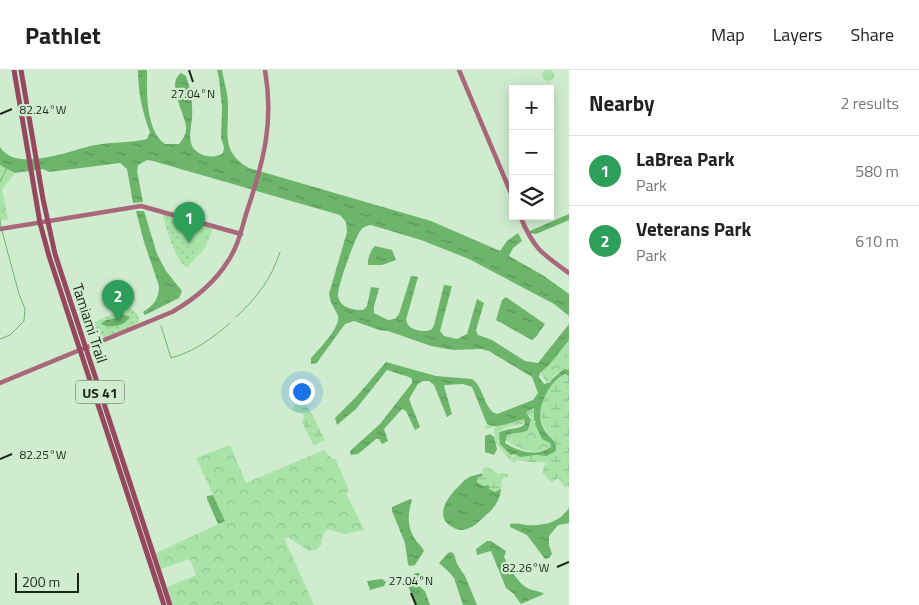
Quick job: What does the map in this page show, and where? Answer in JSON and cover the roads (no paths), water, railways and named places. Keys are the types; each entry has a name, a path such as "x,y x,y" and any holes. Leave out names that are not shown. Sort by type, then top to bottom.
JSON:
{"main road":[{"name":"Tamiami Trail","path":"14,70 36,178 82,350 164,605"},
{"name":"Tamiami Trail","path":"21,70 32,155"},
{"name":"Tamiami Trail","path":"36,178 40,223 56,280 170,605"}],"street":[{"path":"0,384 172,312 188,301 222,269 230,257 240,234 260,170 269,124 268,93 264,70"},
{"path":"459,70 509,189"},
{"path":"82,350 172,314 190,303 211,285 227,268 238,248 252,205 254,192"},
{"path":"2,228 141,206 240,234"},
{"path":"522,220 535,246 569,273"}],"water":[{"path":"138,70 147,70 148,110 158,138 165,144 179,144 186,131 185,120 175,90 177,78 181,73 186,76 191,97 190,137 193,147 200,154 210,156 223,153 224,147 221,138 222,108 217,70 222,70 228,101 228,141 234,155 249,168 431,221 500,251 507,241 518,233 522,241 513,248 509,256 544,276 569,294 569,316 554,304 469,259 421,240 371,225 363,228 358,235 343,273 338,296 344,306 363,310 367,306 371,287 379,288 374,313 388,320 395,319 399,314 411,276 418,277 406,320 411,328 428,331 434,325 444,285 452,286 440,331 444,336 457,339 467,334 477,299 484,303 476,330 478,335 492,340 525,361 538,363 569,324 569,340 550,364 540,373 539,377 544,384 551,382 564,369 569,370 569,376 565,374 556,380 550,388 543,400 540,412 543,428 555,443 556,451 547,456 520,457 515,454 511,455 500,444 499,433 522,426 525,424 524,419 495,426 487,424 472,387 463,384 444,386 452,414 447,417 434,385 429,381 423,381 418,384 409,399 420,427 415,430 406,411 402,409 384,429 388,441 382,444 379,439 376,439 358,454 351,455 350,451 380,424 412,383 412,379 409,377 387,370 356,409 337,425 335,418 386,362 436,376 472,379 479,387 489,408 497,414 533,400 538,393 532,377 489,351 481,349 453,350 431,346 354,321 345,324 317,363 311,364 311,358 328,338 338,321 338,316 329,294 347,232 346,222 340,215 147,160 138,165 137,171 143,202 133,203 127,169 120,163 49,172 43,169 15,173 0,165 0,147 8,155 19,159 32,159 60,155 96,145 147,139 150,132 143,109","holes":["534,408 534,420 542,439 550,443 551,447 533,453 516,449 505,443 507,435 528,430 531,420 526,412"]},
{"path":"136,211 144,211 157,254 166,271 182,291 179,298 145,315 143,312 157,298 159,286"},
{"path":"569,214 569,220 536,234 530,233 530,231"},
{"path":"375,246 392,250 396,260 382,265 368,265 368,260"},
{"path":"506,297 545,324 532,340 496,320 502,300"},
{"path":"123,314 130,317 125,323 117,326 101,324 106,320"},
{"path":"490,434 494,437 497,449 494,455 485,452 485,436"},
{"path":"482,473 483,476 477,478 477,482 483,486 489,485 489,489 495,492 501,489 496,504 492,510 470,528 461,530 452,527 445,521 443,516 443,510 448,499 466,479"},
{"path":"213,495 225,521 218,524 207,499 207,496"},
{"path":"410,499 412,500 409,511 411,532 424,551 415,565 410,566 408,564 405,543 392,507"},
{"path":"569,508 569,523 558,525 549,536 552,554 549,558 545,559 527,535 510,527 510,524 545,524 561,517"},
{"path":"487,541 491,541 506,551 504,557 521,583 529,589 544,594 521,604 513,593 506,588 491,551 477,555 476,549"},
{"path":"451,552 454,554 457,564 465,576 477,605 463,605 454,578 439,563"},
{"path":"416,573 422,576 418,585 425,591 430,605 416,605 408,586 408,579"},
{"path":"382,579 386,582 384,586 370,590 367,581"}],"waterway":[{"path":"0,182 7,167"},
{"path":"0,220 1,227"},
{"path":"0,339 10,335 24,321 25,309 19,294 2,231"},
{"path":"236,317 262,288 273,271 280,252"},
{"path":"161,326 171,358 202,344 230,323"}],"place":[{"name":"LaBrea Park","path":"189,243"},
{"name":"Veterans Park","path":"118,321"}]}
